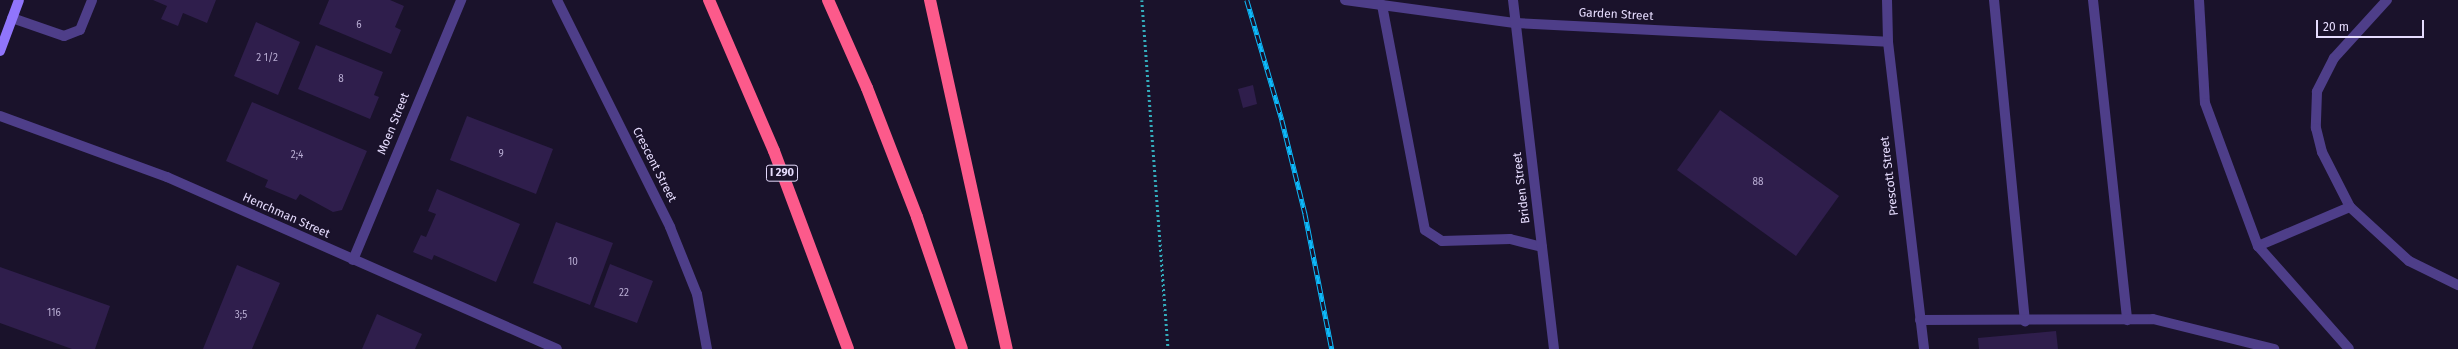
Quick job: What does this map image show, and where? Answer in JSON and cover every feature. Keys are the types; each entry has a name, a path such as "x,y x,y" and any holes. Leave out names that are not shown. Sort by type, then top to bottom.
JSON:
{"highway":[{"name":"I 290","path":"709,0 774,151 848,349"},
{"path":"828,0 868,88 914,210 962,349"},
{"path":"930,0 1007,349"}],"main road":[{"path":"0,52 19,0"}],"street":[{"path":"12,18 64,36 80,30 92,0"},
{"name":"Moen Street","path":"353,260 461,0"},
{"name":"Crescent Street","path":"557,0 670,227 697,294 707,349"},
{"name":"Garden Street","path":"1345,0 1516,23 1888,42"},
{"name":"Briden Street","path":"1513,0 1554,349"},
{"name":"Prescott Street","path":"1886,0 1888,42 1924,349"},
{"path":"1994,0 2025,322"},
{"path":"2093,0 2127,320"},
{"path":"2199,0 2205,103 2258,246 2349,349"},
{"path":"2387,0 2334,58 2317,92 2316,128 2322,152 2350,208 2409,261 2458,285"},
{"path":"1382,5 1425,230 1442,241 1510,239 1542,247"},
{"name":"Henchman Street","path":"0,116 167,177 555,349"},
{"path":"2258,246 2350,208"},
{"path":"1920,320 2025,322 2153,319 2274,349"}],"path":[{"path":"1142,0 1168,349"}],"building":[{"path":"153,0 216,0 207,23 183,13 178,26 161,19 167,6"},
{"path":"329,0 390,0 404,6 395,27 401,30 391,54 319,24"},
{"path":"256,22 300,42 278,95 234,76"},
{"path":"316,45 383,72 374,95 379,97 370,119 298,89"},
{"path":"1253,85 1257,104 1243,108 1238,89"},
{"path":"252,102 367,151 342,210 333,212 300,194 296,200 265,187 268,180 226,161"},
{"path":"1720,110 1839,196 1796,256 1677,170"},
{"path":"467,116 553,149 536,194 450,160"},
{"path":"437,189 520,224 496,282 434,255 432,260 413,252 421,235 426,237 436,214 428,211"},
{"path":"556,222 613,243 590,305 533,283"},
{"path":"610,264 653,281 637,323 594,307"},
{"path":"237,265 280,283 252,349 203,349"},
{"path":"0,267 110,306 95,349 72,349 0,323"},
{"path":"377,314 422,334 415,349 362,349"},
{"path":"2056,331 2058,349 1979,349 1978,338"}],"railway":[{"path":"1247,0 1282,120 1305,213 1332,349"}]}
